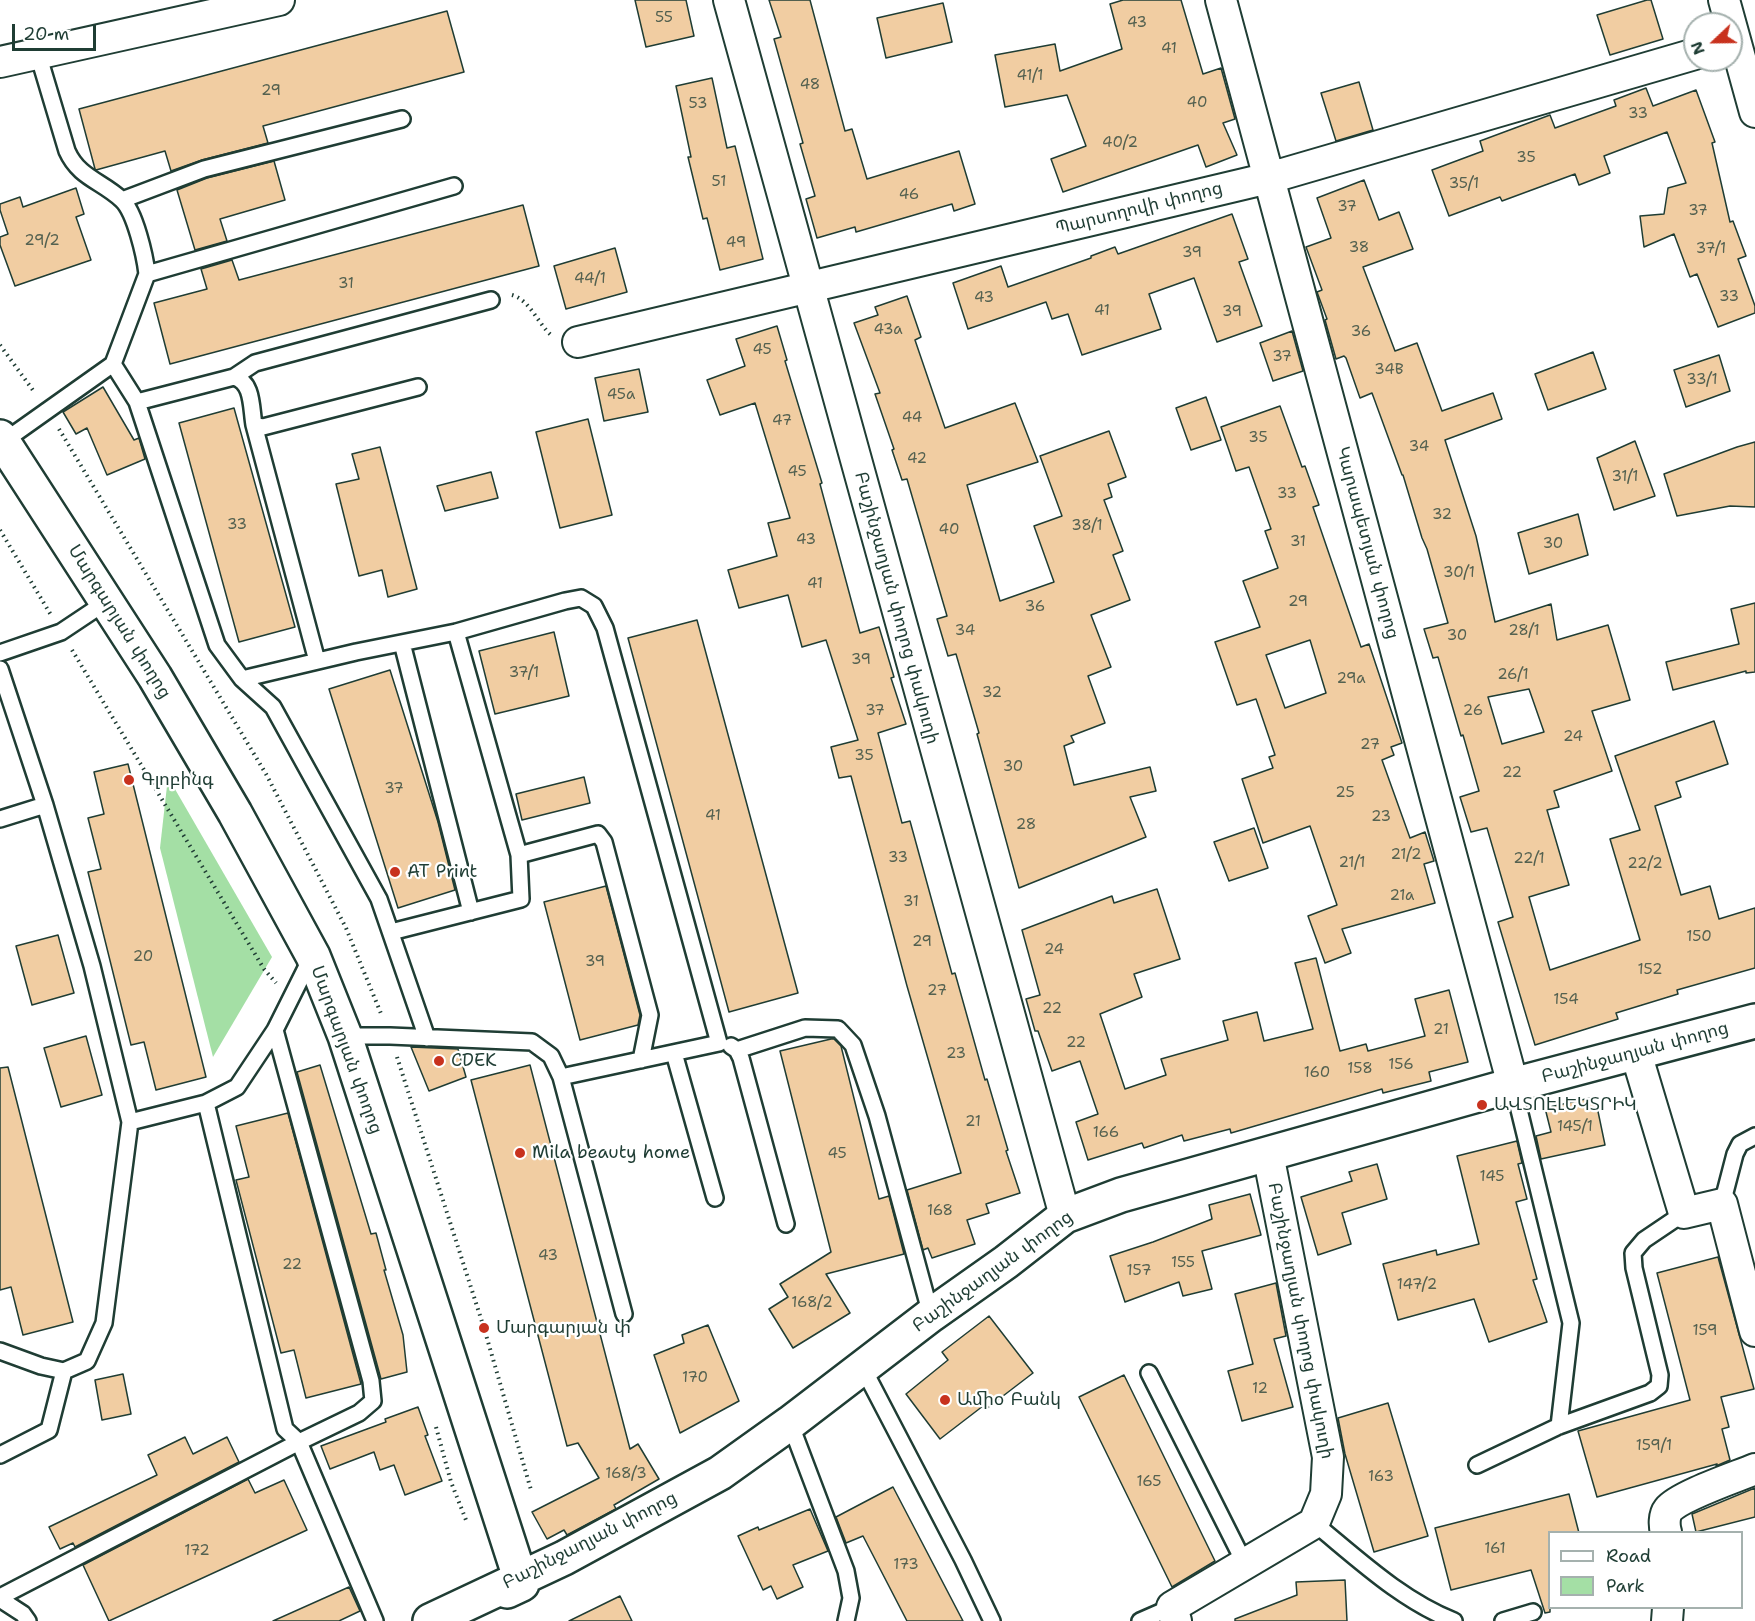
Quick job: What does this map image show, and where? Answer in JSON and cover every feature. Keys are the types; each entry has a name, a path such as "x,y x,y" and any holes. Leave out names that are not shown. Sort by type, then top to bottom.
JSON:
{"main road":[{"name":"Մարգարյան փողոց","path":"1,443 103,604 228,814 308,964 342,1036"},
{"name":"Մարգարյան փողոց","path":"103,604 155,677 236,813 313,956 342,1036 518,1582"},
{"name":"Բաշինջաղյան փողոց","path":"447,1621 720,1473 1065,1216 1121,1195 1513,1085 1755,1021"},
{"name":"Բաշինջաղյան փողոց","path":"430,1621 518,1582"}],"street":[{"path":"0,62 279,0"},
{"name":"Բաշինջաղյան փողոց փակուղի","path":"729,0 1065,1216"},
{"name":"Կարապետյան փողոց","path":"1221,0 1513,1085"},
{"path":"1743,50 1755,112"},
{"name":"Պարսողովի փողոց","path":"578,342 1269,178 1683,57"},
{"path":"1636,1053 1684,1214 1722,1204 1751,1296 1755,1331"},
{"name":"Բաշինջաղյան փողոց փակուղի","path":"1268,1154 1328,1457 1326,1494 1314,1523"},
{"path":"1665,1531 1666,1512 1677,1501 1755,1469"},
{"path":"1174,1614 1245,1564 1314,1523"}],"lane":[{"path":"1,443 113,364 147,274 146,261 130,210 122,200 80,171 72,162 38,54"},
{"path":"122,200 204,169 402,119"},
{"path":"147,274 454,186"},
{"path":"137,402 234,377 255,363 491,300"},
{"path":"113,364 137,402 217,645 242,679 273,707 379,898 427,1038"},
{"path":"234,377 242,379 248,386 254,424 317,661"},
{"path":"254,424 263,427 418,387"},
{"path":"242,679 456,632 565,601 581,598 594,606 605,628 719,1043"},
{"path":"0,653 62,632 103,604"},
{"path":"391,932 521,899 519,855 456,632"},
{"path":"402,643 471,912"},
{"path":"0,669 45,805 92,966 130,1122 104,1323 87,1361 64,1371 41,1366 0,1351"},
{"path":"0,819 45,805"},
{"path":"519,855 598,834 604,842 650,1015 641,1060"},
{"path":"130,1122 206,1103 237,1087 275,1030 308,964"},
{"path":"737,1050 805,1028 838,1029 853,1045 877,1116 931,1315"},
{"path":"28,1621 23,1614 0,1598 359,1413 373,1401 371,1381 275,1030"},
{"path":"342,1036 532,1042 551,1056 561,1077 624,1314"},
{"path":"561,1077 719,1043 737,1050 786,1224"},
{"path":"674,1053 715,1198"},
{"path":"1513,1085 1571,1323 1559,1426"},
{"path":"206,1103 285,1429 299,1442 375,1621"},
{"path":"1722,1204 1735,1154 1740,1144 1755,1136"},
{"path":"1477,1465 1559,1426 1650,1393 1659,1386 1660,1375 1634,1268 1634,1253 1644,1240 1684,1214"},
{"path":"863,1368 992,1621"},
{"path":"0,1455 50,1430 64,1371"},
{"path":"1149,1373 1245,1564"},
{"path":"790,1423 846,1571 851,1598 846,1621"},
{"path":"1314,1523 1399,1592 1435,1614 1454,1621"},
{"path":"1503,1621 1533,1612"},
{"path":"1140,1621 1174,1614"}],"path":[{"path":"491,300 512,295 519,297 554,338 578,342"}],"green space":[{"path":"168,777 272,957 213,1057 160,848"}],"building":[{"path":"635,0 686,0 694,36 646,47"},
{"path":"769,0 810,0 845,131 852,129 867,179 959,151 975,204 954,211 952,204 856,232 855,227 817,238 806,199 815,196 774,39 781,37"},
{"path":"1123,0 1181,0 1203,74 1221,68 1235,119 1223,123 1237,155 1206,167 1198,145 1063,192 1051,159 1086,146 1067,95 1005,107 995,55 1055,44 1060,71 1122,49 1110,4"},
{"path":"1651,0 1663,39 1610,55 1597,15"},
{"path":"943,3 952,42 886,58 877,18"},
{"path":"447,11 464,72 263,126 268,143 202,160 171,171 165,151 95,169 79,109"},
{"path":"712,78 727,148 735,146 763,259 720,270 707,218 703,219 688,157 691,157 676,86"},
{"path":"1359,82 1373,130 1336,141 1321,93"},
{"path":"1646,88 1653,106 1696,90 1715,142 1712,143 1730,222 1733,221 1746,256 1738,259 1755,306 1755,313 1718,327 1697,274 1690,277 1674,234 1644,247 1640,216 1664,214 1668,188 1686,183 1667,132 1604,156 1610,173 1579,185 1575,174 1502,201 1500,197 1449,216 1432,170 1483,151 1480,141 1550,115 1555,128 1616,106 1614,100"},
{"path":"274,161 285,200 220,219 227,241 195,250 177,190 207,178"},
{"path":"1364,180 1379,220 1399,212 1413,249 1363,267 1395,351 1417,343 1442,411 1493,393 1502,419 1445,440 1476,536 1495,622 1551,604 1557,640 1608,625 1630,700 1592,711 1612,771 1554,791 1559,807 1547,810 1569,885 1529,897 1550,970 1640,940 1610,839 1640,830 1615,756 1714,721 1728,764 1676,782 1681,797 1655,806 1681,895 1710,886 1719,919 1755,908 1755,968 1677,990 1678,994 1616,1013 1618,1019 1535,1045 1498,922 1513,917 1487,828 1471,832 1460,797 1479,791 1438,657 1433,658 1424,629 1448,623 1427,549 1403,475 1372,393 1360,398 1346,358 1344,356 1336,359 1325,320 1327,319 1317,292 1322,290 1306,247 1331,238 1317,198","holes":["1529,689 1544,732 1502,744 1488,697"]},
{"path":"76,188 84,214 76,217 91,260 15,286 0,245 0,237 8,234 0,204 20,197 23,207"},
{"path":"523,205 539,266 170,364 154,303 207,289 201,269 232,260 239,280"},
{"path":"1232,214 1248,259 1239,262 1262,326 1217,342 1194,278 1149,294 1161,329 1082,355 1068,314 1052,319 1046,302 968,329 953,283 1001,266 1008,287 1091,258 1091,256 1115,247 1118,254"},
{"path":"615,248 627,292 566,309 554,266"},
{"path":"907,296 921,337 915,340 945,428 1015,403 1038,462 967,485 1000,601 1054,582 1034,526 1062,516 1040,456 1109,431 1126,477 1108,484 1112,497 1104,500 1123,551 1113,555 1130,600 1091,615 1111,667 1088,676 1105,723 1071,736 1074,742 1064,746 1074,785 1150,767 1156,791 1130,797 1146,837 1019,888 956,654 948,656 937,619 947,616 907,479 902,480 875,394 880,393 854,323 878,315 875,307"},
{"path":"777,326 787,360 785,361 822,483 820,484 860,633 879,627 894,677 891,678 906,724 878,733 902,823 910,821 952,974 955,973 1020,1193 986,1204 989,1213 967,1220 975,1244 932,1258 928,1248 923,1250 907,1190 961,1173 907,986 851,776 839,778 831,747 858,740 826,640 802,647 788,595 739,608 728,570 777,556 768,523 790,518 755,403 720,415 707,380 745,366 736,339"},
{"path":"1292,331 1303,371 1273,381 1260,343"},
{"path":"1593,352 1606,389 1548,410 1535,374"},
{"path":"1719,355 1730,391 1686,407 1674,370"},
{"path":"639,369 648,412 604,421 595,378"},
{"path":"103,387 134,440 139,438 145,459 107,475 87,428 76,434 63,412"},
{"path":"1206,397 1221,440 1191,450 1176,408"},
{"path":"1280,406 1302,467 1305,466 1319,505 1313,507 1361,647 1369,644 1402,743 1391,747 1394,755 1382,760 1410,838 1425,832 1434,861 1424,864 1435,903 1342,929 1351,953 1325,963 1308,916 1337,905 1310,826 1263,843 1242,779 1273,768 1269,757 1275,755 1256,699 1237,705 1215,642 1260,627 1243,581 1278,568 1265,531 1271,529 1249,467 1236,471 1221,427","holes":["1310,640 1326,693 1285,708 1266,655"]},
{"path":"234,408 295,627 239,642 179,423"},
{"path":"588,419 612,515 560,528 536,432"},
{"path":"1635,441 1655,496 1614,510 1597,458"},
{"path":"1755,442 1755,507 1730,506 1677,516 1664,474"},
{"path":"380,447 417,589 388,597 382,570 359,576 336,484 359,479 352,454"},
{"path":"491,472 498,498 445,511 437,486"},
{"path":"1578,514 1588,555 1529,574 1518,533"},
{"path":"1755,603 1755,672 1746,673 1746,671 1673,690 1666,662 1739,644 1731,609"},
{"path":"697,620 798,993 729,1012 628,638"},
{"path":"554,632 569,696 495,714 479,651"},
{"path":"390,670 438,822 455,890 398,908 329,689"},
{"path":"128,764 206,1077 156,1090 144,1042 131,1045 88,872 101,869 88,818 104,814 94,772"},
{"path":"584,777 590,803 522,820 516,794"},
{"path":"1254,828 1268,868 1229,881 1214,842"},
{"path":"606,886 640,1015 638,1025 580,1040 544,902"},
{"path":"1157,889 1180,959 1134,974 1142,997 1100,1014 1125,1089 1166,1075 1161,1059 1228,1040 1223,1021 1257,1012 1264,1041 1313,1029 1295,963 1316,958 1340,1051 1366,1044 1368,1051 1425,1036 1415,999 1449,990 1468,1062 1429,1072 1431,1081 1383,1093 1382,1089 1231,1133 1230,1129 1184,1141 1182,1135 1144,1148 1142,1143 1088,1160 1076,1122 1098,1114 1080,1061 1052,1071 1038,1031 1035,1031 1026,999 1040,995 1022,930 1112,896 1114,903"},
{"path":"58,935 74,993 32,1005 16,946"},
{"path":"86,1036 102,1095 61,1107 44,1048"},
{"path":"831,1039 841,1046 879,1199 889,1196 904,1254 826,1274 850,1313 793,1348 769,1309 788,1297 780,1284 831,1252 780,1051"},
{"name":"CDEK","path":"411,1047 458,1049 466,1077 429,1091"},
{"path":"320,1065 371,1234 376,1233 403,1335 407,1372 381,1379 297,1072"},
{"path":"530,1065 630,1449 638,1444 659,1479 614,1505 616,1509 567,1535 564,1530 547,1539 532,1512 599,1478 578,1443 567,1446 471,1080"},
{"path":"8,1067 73,1322 23,1335 11,1287 0,1290 0,1068"},
{"path":"1595,1097 1605,1145 1541,1159 1536,1136 1551,1132 1545,1108"},
{"path":"288,1113 361,1384 306,1398 294,1350 281,1353 236,1180 249,1177 236,1126"},
{"path":"1517,1141 1522,1163 1518,1164 1527,1199 1516,1202 1537,1279 1533,1280 1547,1322 1489,1342 1474,1299 1398,1320 1383,1264 1436,1250 1437,1255 1479,1244 1457,1156"},
{"path":"1377,1164 1387,1199 1342,1213 1351,1244 1318,1255 1301,1197 1352,1181 1349,1172"},
{"path":"1250,1194 1261,1235 1202,1251 1212,1289 1183,1296 1179,1282 1125,1302 1110,1256 1212,1219 1209,1205"},
{"path":"1718,1257 1754,1389 1721,1397 1729,1427 1722,1429 1730,1460 1716,1466 1717,1464 1597,1497 1578,1431 1690,1400 1657,1273"},
{"path":"1276,1283 1286,1336 1274,1339 1293,1407 1242,1421 1228,1371 1253,1364 1235,1294"},
{"path":"989,1316 1033,1373 986,1409 983,1406 940,1439 906,1394 948,1360 942,1352"},
{"path":"708,1325 739,1401 680,1433 654,1355 684,1343 682,1335"},
{"path":"123,1374 131,1414 102,1420 95,1380"},
{"path":"1124,1375 1215,1561 1172,1587 1079,1397"},
{"path":"1388,1403 1428,1536 1374,1552 1345,1454 1338,1418"},
{"path":"418,1407 428,1435 425,1436 442,1481 405,1495 394,1465 380,1470 374,1452 330,1469 321,1446 386,1422 385,1419"},
{"path":"185,1437 193,1454 227,1437 239,1462 75,1547 73,1543 60,1549 49,1527 157,1475 148,1455"},
{"path":"248,1479 255,1493 284,1480 307,1530 109,1621 83,1565"},
{"path":"893,1487 963,1621 907,1621 863,1536 846,1543 836,1517"},
{"path":"1755,1488 1755,1517 1696,1531 1692,1514"},
{"path":"1569,1494 1578,1531 1548,1531 1548,1609 1550,1612 1545,1613 1531,1570 1451,1590 1435,1528"},
{"path":"810,1509 828,1551 793,1565 803,1587 777,1599 771,1586 763,1590 738,1536"},
{"path":"1345,1580 1347,1621 1235,1621 1235,1619 1297,1595 1296,1582"},
{"path":"349,1587 360,1611 339,1621 273,1621"},
{"path":"620,1596 632,1621 569,1621"}],"place":[{"name":"Գլոբինգ","path":"129,780"},
{"name":"AT Print","path":"395,872"},
{"name":"CDEK","path":"439,1061"},
{"name":"ԱՎՏՈԷԼԵԿՏՐԻԿ","path":"1482,1105"},
{"name":"Mila beauty home","path":"520,1153"},
{"name":"Մարգարյան փ","path":"484,1328"},
{"name":"Ամիօ Բանկ","path":"945,1400"}]}
